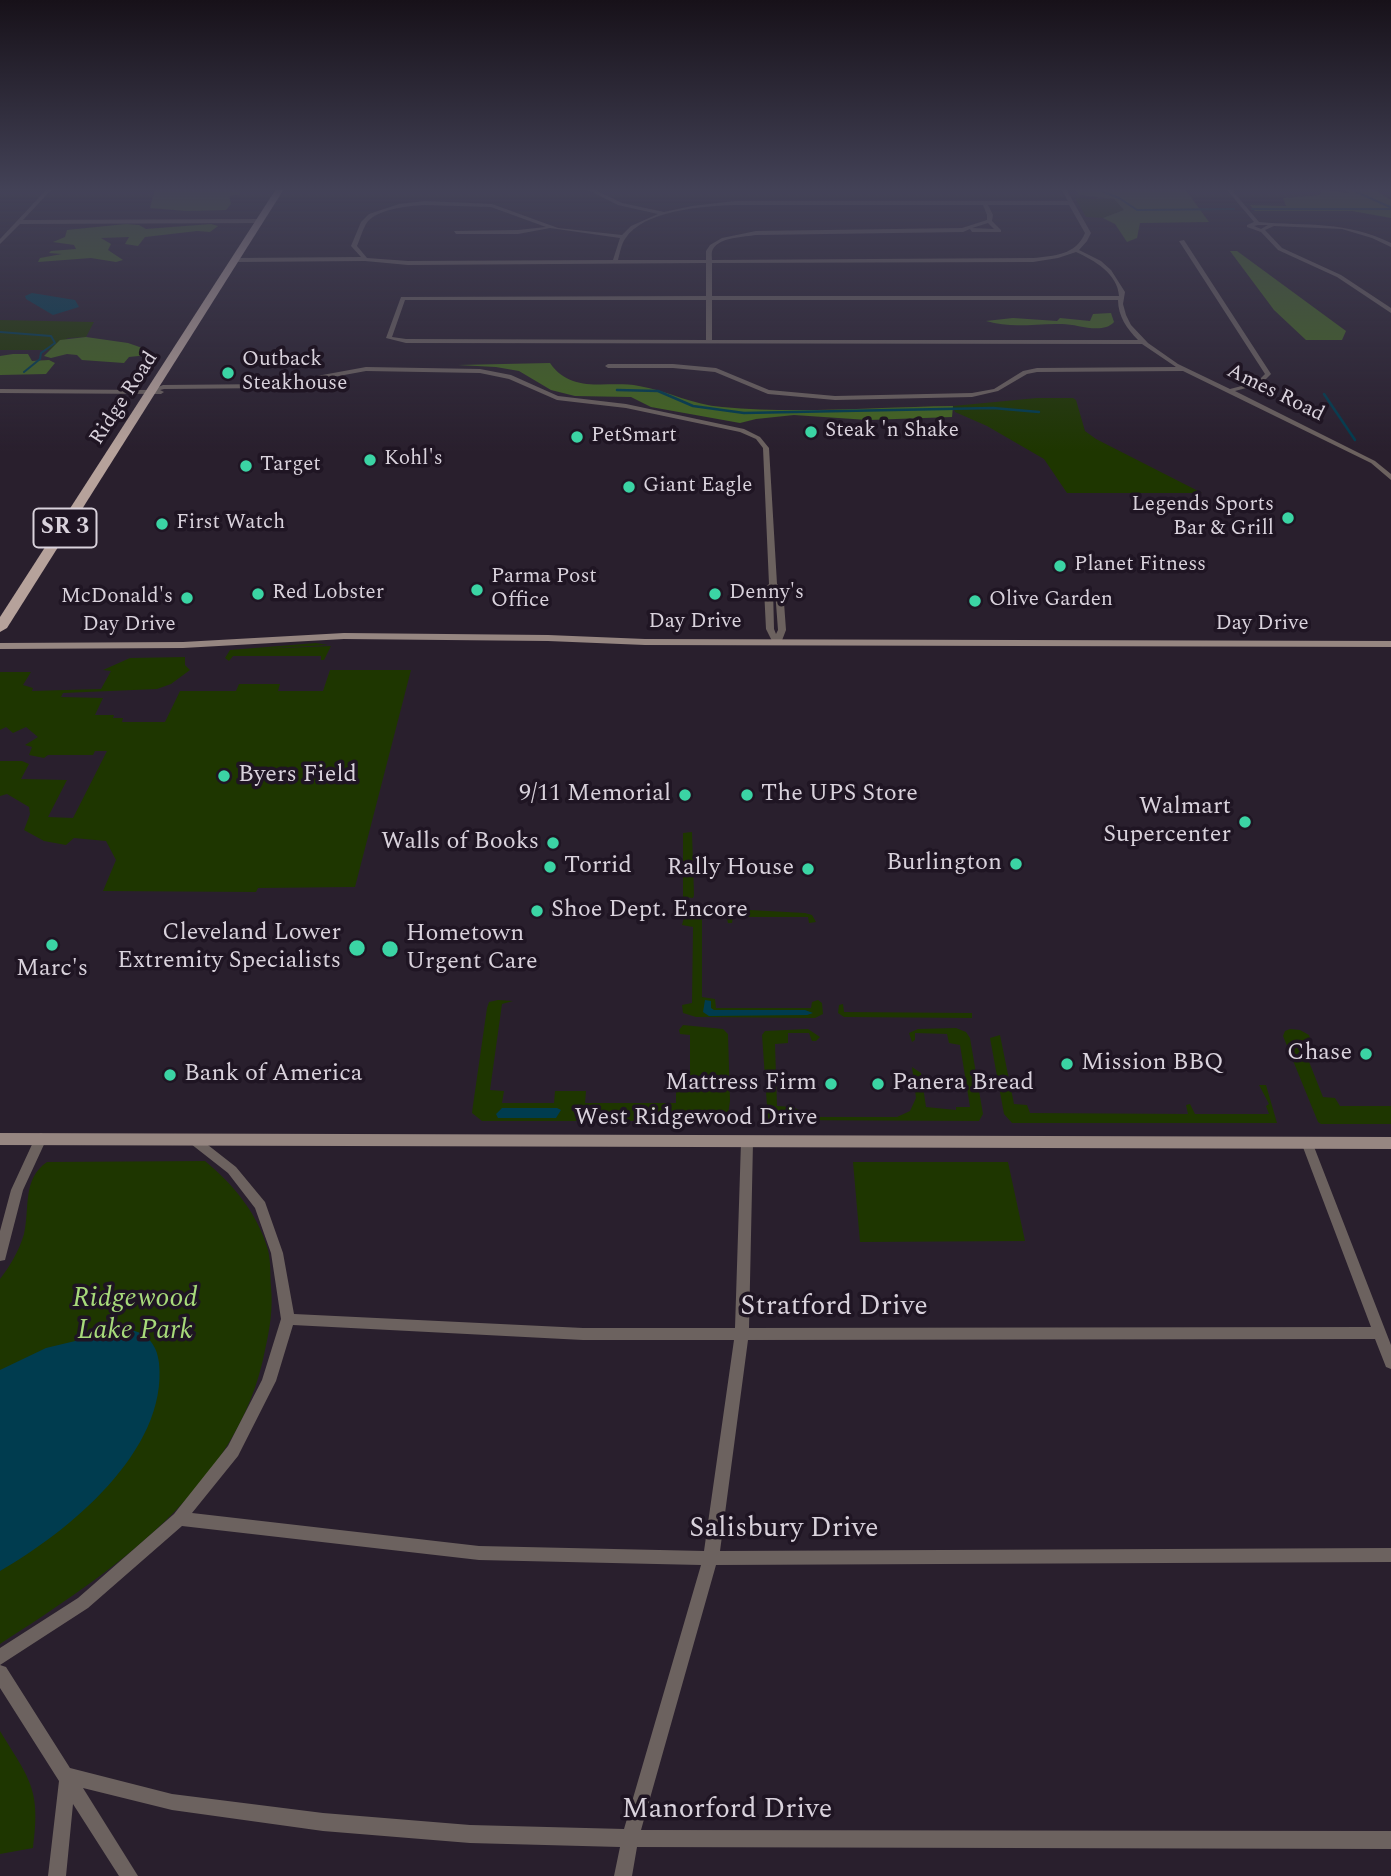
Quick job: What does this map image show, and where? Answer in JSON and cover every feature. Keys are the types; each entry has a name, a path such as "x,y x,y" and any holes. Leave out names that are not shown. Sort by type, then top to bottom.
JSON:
{"main road":[{"name":"Ridge Road","path":"0,628 226,277"}],"street":[{"path":"709,277 709,341"},
{"path":"1114,277 1122,292 1120,298 1123,315 1142,342"},
{"path":"1205,277 1268,374 1259,383 1229,391"},
{"path":"1340,277 1391,311"},
{"path":"1120,298 403,298 389,338 1142,342"},
{"name":"Ames Road","path":"1142,342 1184,369 1373,462 1391,478"},
{"path":"608,366 673,366 716,370 768,392 835,398 972,395 996,390 1025,372 1037,370 1184,369"},
{"path":"0,391 253,392 385,370 459,370 501,373 557,398 626,406 689,421 734,428 752,435 766,448 773,585 768,589 770,629 777,643"},
{"name":"Day Drive","path":"0,646 183,646 344,636 777,643 1391,644"},
{"path":"0,1256 17,1190 41,1138"},
{"name":"West Ridgewood Drive","path":"0,1139 1391,1143"},
{"path":"0,1657 83,1603 179,1520 233,1451 268,1381 288,1320 278,1253 261,1206 232,1170 195,1141"},
{"path":"623,1876 630,1838 711,1558 742,1333 747,1142"},
{"path":"1307,1142 1391,1363"},
{"name":"Stratford Drive","path":"288,1320 583,1334 1379,1333"},
{"name":"Salisbury Drive","path":"179,1520 479,1552 711,1558 1391,1555"},
{"path":"0,1673 68,1776 129,1876"},
{"path":"57,1876 68,1776"},
{"name":"Manorford Drive","path":"68,1776 172,1802 323,1822 470,1834 630,1838 1391,1840"}],"green space":[{"path":"1249,277 1272,277 1346,331 1342,340 1306,340 1274,310"},
{"path":"1111,313 1114,322 1103,328 1062,324 1005,325 986,321 1013,318 1057,321 1060,318 1090,321 1093,314"},
{"path":"0,320 94,322 86,337 68,338 49,350 0,350"},
{"path":"86,337 128,343 151,351 148,355 129,357 124,363 82,360 77,355 67,354 51,358 44,356 60,340"},
{"path":"28,354 32,361 49,360 55,363 46,374 0,375 0,356"},
{"path":"550,363 559,373 579,383 639,386 711,406 809,410 953,406 952,417 868,420 794,415 740,423 651,407 631,397 575,396 551,390 519,371 458,365"},
{"path":"1037,398 1073,398 1076,400 1085,431 1202,493 1067,493 1044,459 987,426 955,412 953,406"},
{"path":"316,643 328,645 257,649 331,646 324,660 321,660 321,656 233,656 229,661 225,658 230,650"},
{"path":"185,657 185,665 190,670 171,684 157,689 63,693 61,697 103,698 95,715 114,715 113,718 123,718 122,722 165,722 180,691 236,691 239,684 280,684 278,691 323,691 330,670 411,670 355,887 258,888 256,892 103,891 116,860 106,841 74,838 66,845 44,841 24,830 30,814 29,807 7,794 0,796 0,761 22,761 29,764 21,779 67,780 48,817 73,818 107,751 95,751 93,755 48,755 44,758 29,755 32,747 25,745 38,737 26,727 13,733 6,727 0,730 0,672 31,672 23,685 33,688 32,691 101,689 111,671 103,670 130,658"},
{"path":"692,832 693,898 683,897 683,833"},
{"path":"731,909 805,913 812,915 816,922 809,923 808,917 733,917 732,923 728,923 726,914"},
{"path":"686,910 711,911 702,913 702,997 715,999 716,1008 811,1008 812,1002 818,1000 822,1003 823,1014 815,1018 696,1017 683,1013 682,1005 692,1003 693,927 682,925"},
{"path":"513,1001 502,1004 490,1090 504,1091 502,1103 554,1103 555,1091 586,1091 585,1103 676,1103 676,1091 690,1091 690,1035 680,1034 679,1030 683,1025 723,1029 728,1034 730,1101 727,1121 482,1121 472,1113 473,1105 487,1008 489,1002"},
{"path":"843,1004 844,1012 972,1013 972,1018 844,1017 838,1013 839,1005"},
{"path":"956,1028 966,1032 970,1038 983,1114 979,1121 768,1120 762,1035 765,1031 808,1029 820,1037 812,1041 809,1033 788,1033 788,1043 775,1044 777,1106 793,1107 813,1117 897,1117 910,1111 916,1098 912,1067 921,1073 926,1107 956,1110 956,1107 970,1107 960,1045 949,1043 947,1034 915,1033 915,1040 912,1042 909,1033 918,1029"},
{"path":"1290,1029 1309,1035 1312,1044 1302,1044 1323,1097 1335,1098 1340,1106 1391,1106 1391,1124 1318,1122 1283,1036 1285,1031"},
{"path":"1000,1035 1014,1104 1027,1105 1030,1113 1188,1114 1186,1105 1190,1104 1195,1114 1269,1114 1266,1106 1269,1104 1259,1085 1266,1085 1277,1123 1012,1123 1004,1114 990,1038"},
{"name":"Ridgewood Lake Park","path":"205,1161 225,1180 251,1212 264,1237 269,1255 271,1318 251,1399 228,1444 199,1485 164,1522 84,1588 0,1644 0,1279 14,1258 24,1234 30,1185 39,1169 47,1162"},
{"path":"853,1162 1008,1162 1025,1241 860,1242"},
{"path":"0,1731 31,1786 35,1828 33,1848 0,1854"}],"water":[{"path":"32,293 75,300 79,307 53,315 26,299 25,296"},
{"path":"705,1000 711,1001 711,1008 714,1010 805,1010 813,1013 709,1016 703,1012"},
{"path":"502,1108 561,1110 556,1118 498,1118 496,1114"},
{"path":"125,1329 138,1332 149,1339 158,1356 158,1396 148,1427 131,1457 83,1511 55,1534 0,1571 0,1370 46,1348"}],"waterway":[{"path":"0,332 51,336 55,343 41,353 40,359 24,372"},
{"path":"617,390 658,391 693,406 744,413 993,408 1039,412"},
{"path":"1324,394 1355,440"}],"place":[{"name":"Outback Steakhouse","path":"228,373"},
{"name":"Steak 'n Shake","path":"811,432"},
{"name":"PetSmart","path":"577,437"},
{"name":"Kohl's","path":"370,460"},
{"name":"Target","path":"246,466"},
{"name":"Giant Eagle","path":"629,487"},
{"name":"Legends Sports Bar & Grill","path":"1288,518"},
{"name":"First Watch","path":"162,524"},
{"name":"Planet Fitness","path":"1060,566"},
{"name":"Parma Post Office","path":"477,590"},
{"name":"Red Lobster","path":"258,594"},
{"name":"Denny's","path":"715,594"},
{"name":"McDonald's","path":"187,598"},
{"name":"Olive Garden","path":"975,601"},
{"name":"Byers Field","path":"224,776"},
{"name":"9/11 Memorial","path":"685,795"},
{"name":"The UPS Store","path":"747,795"},
{"name":"Walmart Supercenter","path":"1245,822"},
{"name":"Walls of Books","path":"553,843"},
{"name":"Burlington","path":"1016,864"},
{"name":"Torrid","path":"550,867"},
{"name":"Rally House","path":"808,869"},
{"name":"Shoe Dept. Encore","path":"537,911"},
{"name":"Marc's","path":"52,945"},
{"name":"Cleveland Lower Extremity Specialists","path":"357,948"},
{"name":"Hometown Urgent Care","path":"390,949"},
{"name":"Chase","path":"1366,1054"},
{"name":"Mission BBQ","path":"1067,1064"},
{"name":"Bank of America","path":"170,1075"},
{"name":"Mattress Firm","path":"831,1084"},
{"name":"Panera Bread","path":"878,1084"}]}
